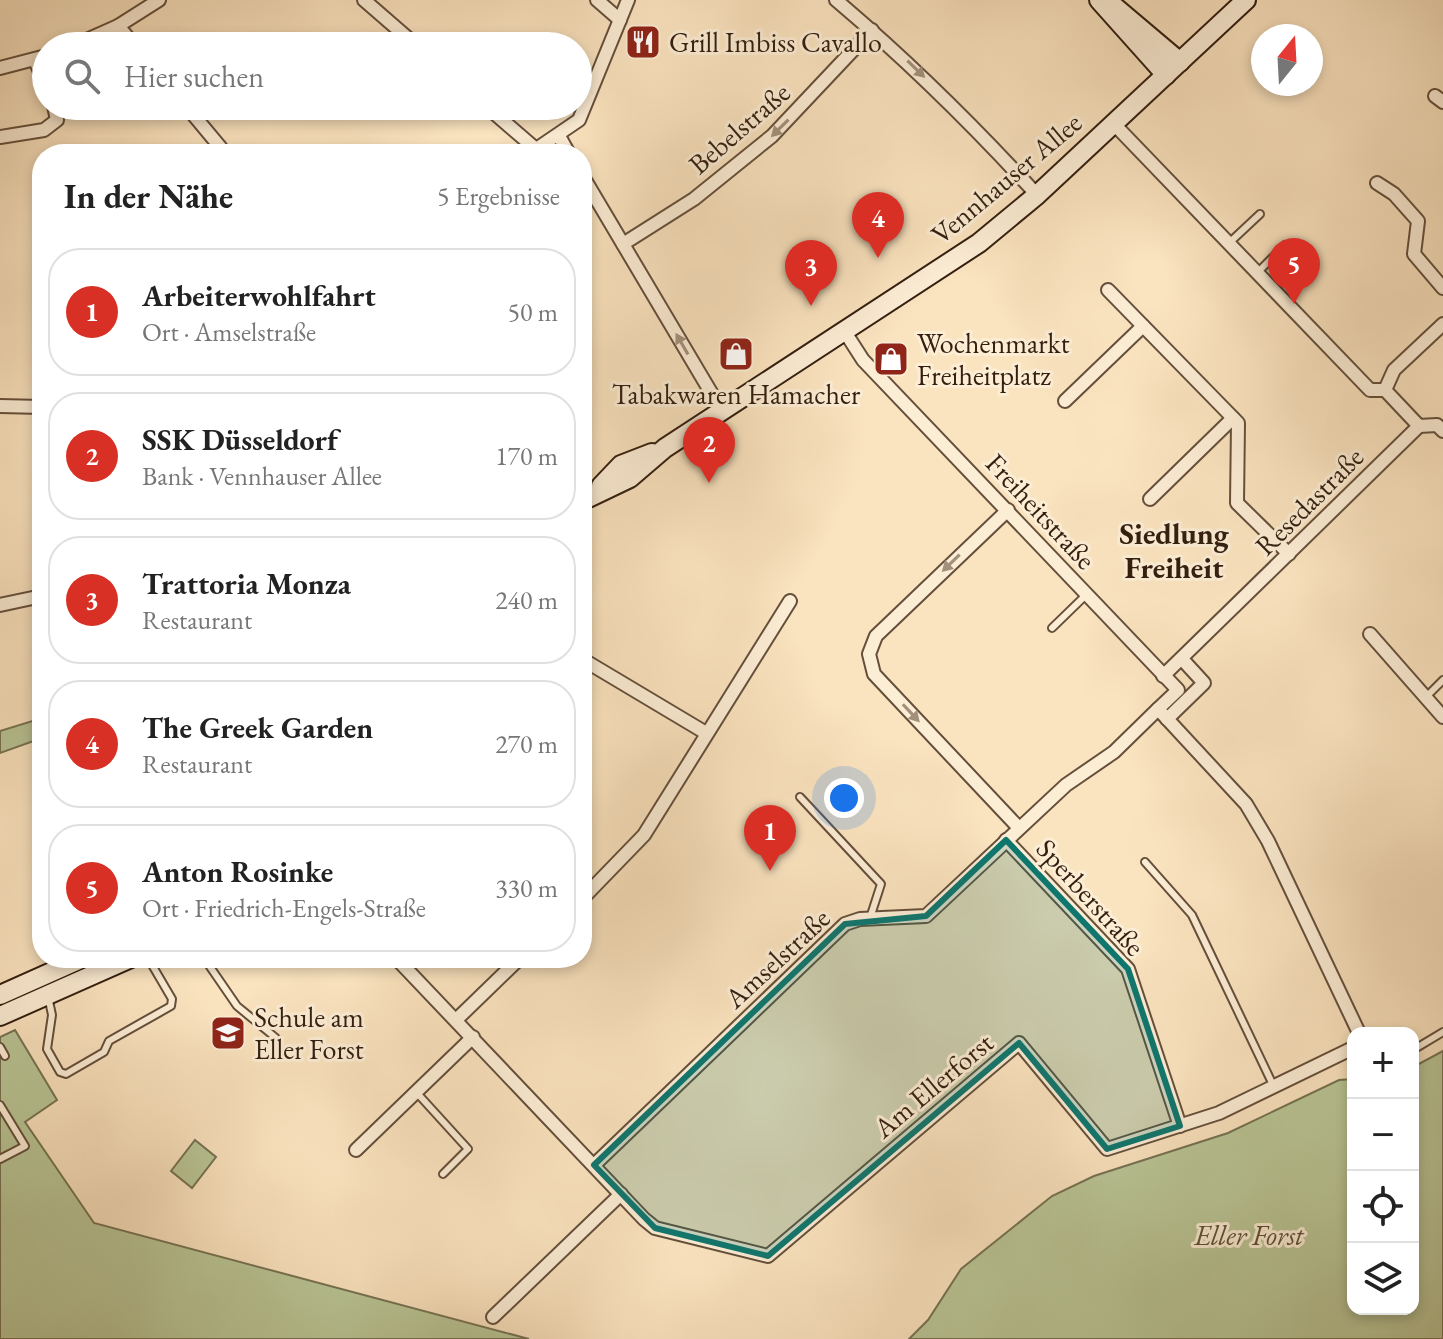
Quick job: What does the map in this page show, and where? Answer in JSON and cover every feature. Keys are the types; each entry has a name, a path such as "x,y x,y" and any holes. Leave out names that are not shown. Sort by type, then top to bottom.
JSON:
{"main road":[{"path":"1099,0 1166,75"},
{"path":"1107,0 1180,62"},
{"name":"Vennhauser Allee","path":"592,496 630,478 661,451 979,243 1037,195 1246,0"},
{"path":"0,995 61,968"},
{"path":"0,1016 108,968"}],"street":[{"path":"104,32 159,0"},
{"path":"364,0 401,32"},
{"path":"597,0 620,20"},
{"path":"592,88 628,0"},
{"path":"836,0 971,122 1037,195"},
{"path":"118,26 123,32"},
{"name":"Bebelstraße","path":"623,244 694,199 772,136 872,30"},
{"path":"0,68 32,60"},
{"path":"0,137 48,128 57,120"},
{"path":"198,120 218,144"},
{"path":"500,120 525,144"},
{"path":"546,144 579,120"},
{"path":"1114,124 1370,390 1385,390 1419,426 1437,425 1443,431"},
{"path":"559,136 563,144"},
{"path":"1377,183 1394,194 1418,221 1414,254 1443,288"},
{"path":"592,192 722,411"},
{"path":"1108,290 1238,423 1237,503 1289,554"},
{"path":"1385,390 1394,370 1443,324"},
{"path":"1065,401 1143,326"},
{"name":"Freiheitstraße","path":"845,332 863,360 1163,676"},
{"path":"0,406 32,407"},
{"path":"1150,499 1233,418"},
{"name":"Resedastraße","path":"1163,676 1419,426"},
{"name":"Sperberstraße","path":"1008,510 876,636 870,650 874,674 1019,828"},
{"path":"0,605 32,598"},
{"path":"592,889 644,835 790,601"},
{"path":"1370,634 1443,717"},
{"path":"1167,719 1204,683 1182,659"},
{"path":"592,665 706,733"},
{"path":"1163,676 1178,690 1158,709 1246,804 1268,841 1356,1027"},
{"name":"Amselstraße","path":"594,1165 845,924 870,918 926,916 1066,785 1114,752 1158,709"},
{"name":"Sperberstraße","path":"1006,840 1128,969 1180,1126"},
{"name":"Am Ellerforst","path":"406,968 655,1228 768,1256 1019,1043 1107,1149 1180,1126 1274,1087 1347,1051"},
{"path":"456,1020 510,968"},
{"path":"356,1150 473,1037"},
{"path":"493,1317 621,1194"}],"lane":[{"path":"1228,244 1260,214"},
{"path":"1257,273 1285,245"},
{"path":"1052,628 1087,594"},
{"path":"1426,697 1443,680"},
{"path":"800,797 881,884 870,918"},
{"path":"1145,862 1192,915 1274,1087"},
{"path":"47,995 52,1010 47,1049 60,1072 66,1074 104,1052 109,1041 171,1006 172,999 154,968"},
{"path":"211,968 237,1006 276,1038"},
{"path":"1419,1046 1443,1032"},
{"path":"0,1047 5,1056"},
{"path":"417,1093 468,1149 443,1174"},
{"path":"0,1105 25,1146 0,1159"}],"highlighted area":[{"path":"1006,840 1128,969 1180,1126 1107,1149 1019,1043 768,1256 655,1228 594,1165 845,924 926,916"}],"green space":[{"path":"32,721 32,742 0,753 0,731"},
{"path":"15,1030 57,1100 25,1122 94,1223 529,1339 0,1339 0,1037"},
{"name":"Eller Forst","path":"1443,1051 1443,1339 909,1339 928,1320 961,1269 1052,1196 1094,1176 1228,1133 1339,1080 1347,1079 1347,1315 1419,1315 1419,1064"},
{"path":"195,1140 216,1157 192,1188 171,1171"}],"place":[{"name":"Grill Imbiss Cavallo","path":"643,42"},
{"name":"The Greek Garden","path":"878,258"},
{"name":"Anton Rosinke","path":"1294,304"},
{"name":"Trattoria Monza","path":"811,306"},
{"name":"Tabakwaren Hamacher","path":"736,354"},
{"name":"Wochenmarkt Freiheitplatz","path":"891,359"},
{"name":"SSK Düsseldorf","path":"709,483"},
{"name":"Arbeiterwohlfahrt","path":"770,871"},
{"name":"Schule am Eller Forst","path":"228,1033"}],"district":[{"name":"Siedlung Freiheit","path":"1174,551"}]}
